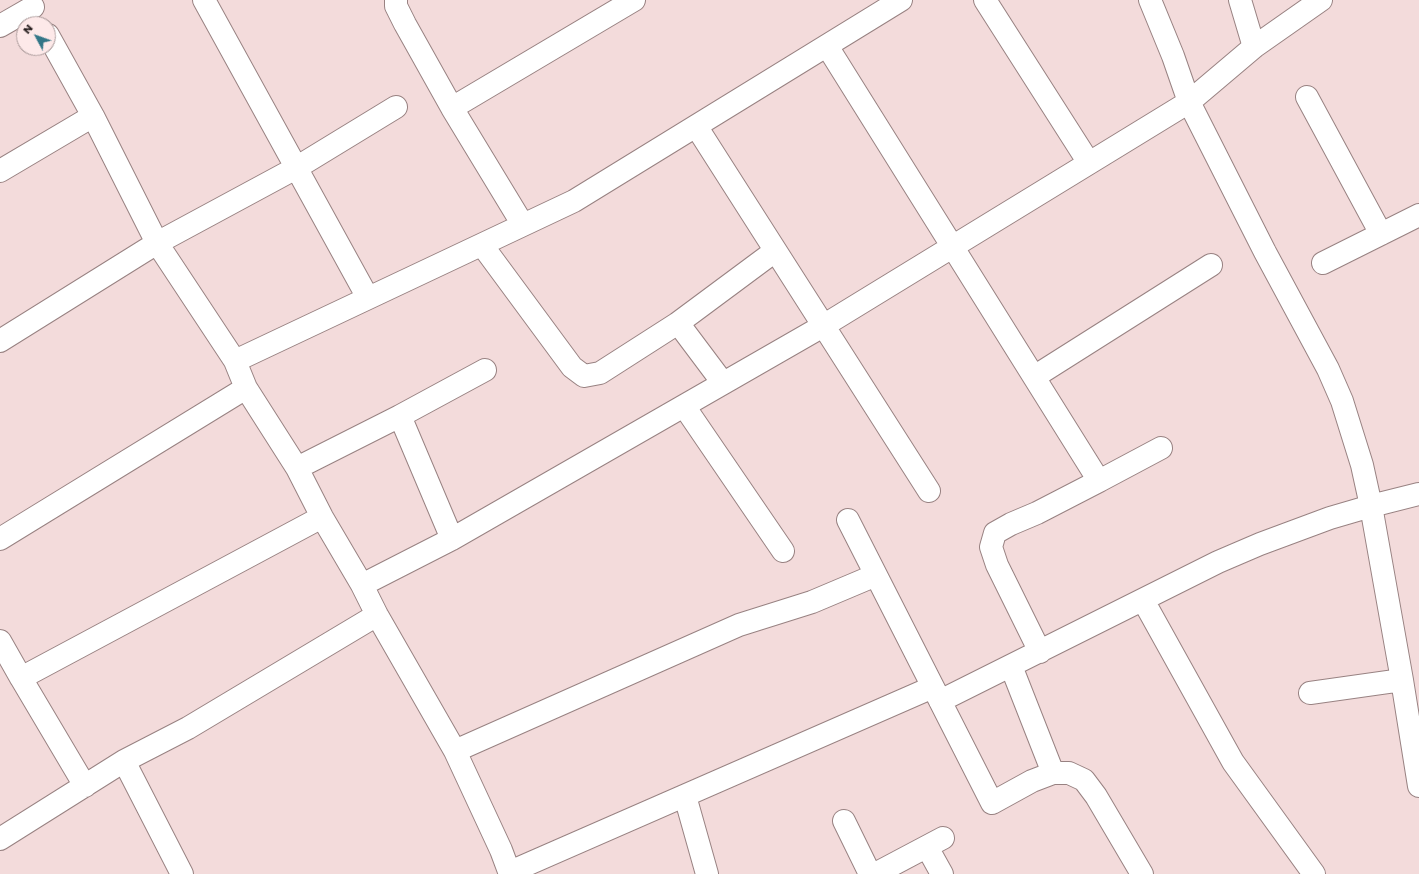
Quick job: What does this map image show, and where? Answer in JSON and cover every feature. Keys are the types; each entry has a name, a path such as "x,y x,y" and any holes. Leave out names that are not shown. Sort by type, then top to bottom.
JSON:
{"street":[{"path":"204,0 368,298"},
{"path":"396,0 396,6 405,24 452,108 523,225"},
{"path":"452,108 634,0"},
{"path":"235,361 574,201 901,0"},
{"path":"985,0 1089,163"},
{"path":"1150,0 1173,56 1189,102 1265,252 1294,302 1328,369 1342,401 1354,436 1371,506 1419,786"},
{"path":"1240,0 1254,47"},
{"path":"362,585 452,539 823,326 1189,102 1254,47 1320,0"},
{"path":"0,26 34,10"},
{"path":"827,46 1099,482"},
{"path":"56,49 93,116 157,243 235,361 246,388 297,468 322,517 455,751 510,873 685,796 937,694 1011,666 1218,562 1260,544 1330,518 1419,494"},
{"path":"1307,97 1381,234"},
{"path":"0,341 157,243 296,168 396,107"},
{"path":"0,171 93,116"},
{"path":"696,126 929,491"},
{"path":"1323,263 1419,215"},
{"path":"482,245 572,367 584,376 600,373 678,323 775,251"},
{"path":"1034,377 1211,265"},
{"path":"678,323 723,383"},
{"path":"297,468 400,416 485,370"},
{"path":"0,539 246,388"},
{"path":"684,406 783,551"},
{"path":"400,416 452,539"},
{"path":"1040,652 990,547 995,533 1099,482 1161,448"},
{"path":"21,678 322,517"},
{"path":"848,520 992,803 1032,781 1053,773 1069,774 1084,780 1096,796 1142,874"},
{"path":"455,751 739,624 812,602 876,575"},
{"path":"1143,600 1233,762 1314,874"},
{"path":"0,839 124,761 188,728 377,615"},
{"path":"0,641 85,786"},
{"path":"1011,666 1053,773"},
{"path":"1310,693 1402,680"},
{"path":"124,761 182,874"},
{"path":"685,796 707,874"},
{"path":"844,821 870,874"},
{"path":"875,874 935,842 942,874"}]}
